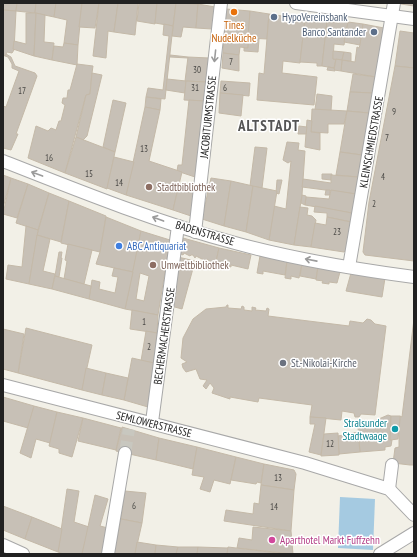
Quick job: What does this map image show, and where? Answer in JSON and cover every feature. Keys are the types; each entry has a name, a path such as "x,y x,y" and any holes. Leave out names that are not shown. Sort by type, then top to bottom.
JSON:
{"street":[{"name":"JACOBITURMSTRASSE","path":"195,232 221,3"},
{"path":"296,3 414,19"},
{"name":"KLEINSCHMIEDSTRASSE","path":"349,267 394,3"},
{"name":"BADENSTRASSE","path":"3,161 195,232 258,249 349,267 414,277"},
{"name":"BECHERMACHERSTRASSE","path":"152,422 178,226"},
{"name":"SEMLOWERSTRASSE","path":"3,384 131,424 152,422 302,462 389,489"},
{"path":"108,554 125,454"},
{"path":"392,465 389,489 414,515"},
{"path":"380,554 414,533"},
{"path":"3,546 23,554"}],"water":[{"path":"340,497 375,499 373,550 338,548"}],"building":[{"path":"3,3 17,3 16,11 3,10"},
{"path":"17,3 36,3 35,13 16,11"},
{"path":"36,3 56,3 54,17 35,13"},
{"path":"56,3 82,3 78,45 64,43 67,20 54,17"},
{"path":"82,3 99,3 95,28 79,27"},
{"path":"99,3 118,3 114,32 108,31 106,58 93,56"},
{"path":"118,3 138,3 135,35 114,32"},
{"path":"139,3 157,3 155,24 137,21"},
{"path":"157,3 176,3 173,26 155,23"},
{"path":"176,3 198,4 196,28 183,27 181,37 172,36"},
{"path":"414,3 414,6 401,4"},
{"path":"198,4 215,7 212,29 196,28"},
{"path":"226,9 250,11 248,48 240,47 239,55 223,53"},
{"path":"3,10 16,11 14,50 12,53 7,52 5,56 3,55"},
{"path":"250,11 269,14 267,39 248,38"},
{"path":"26,13 36,13 34,56 13,49 14,41 26,44"},
{"path":"36,13 45,15 44,42 54,43 52,60 34,56"},
{"path":"269,14 282,16 281,19 294,20 294,17 305,19 300,63 283,61 282,73 317,77 314,105 257,100 259,73 264,74"},
{"path":"305,19 327,21 322,66 317,66 317,63 300,62"},
{"path":"339,20 348,22 344,45 334,44 333,59 336,59 334,68 322,66 327,21 339,23"},
{"path":"348,22 363,24 360,45 344,42"},
{"path":"164,24 173,26 165,99 146,97 148,88 163,90 169,36 163,35"},
{"path":"363,24 384,28 376,77 341,71 342,60 355,62 357,47 359,48 360,45"},
{"path":"400,31 414,33 414,68 395,66"},
{"path":"249,38 259,39 258,52 244,51 244,48 248,48"},
{"path":"64,43 78,45 77,65 52,60 54,46 63,47"},
{"path":"333,51 344,52 342,60 333,59"},
{"path":"344,52 351,53 351,61 342,60"},
{"path":"223,53 239,55 239,71 222,68"},
{"path":"6,54 11,57 15,66 35,73 37,76 16,134 18,134 11,150 3,148 3,106 6,107 19,71 12,68 12,64 8,57 5,56"},
{"path":"170,55 188,57 188,58 170,57"},
{"path":"188,57 209,58 206,82 185,81"},
{"path":"336,59 342,60 341,71 334,70"},
{"path":"77,64 93,66 90,94 86,95 65,173 28,158 36,126 48,131 51,128 56,130 59,121 61,121 65,105 62,103 63,98 67,98 68,90 70,90"},
{"path":"395,66 414,68 414,261 365,255 363,252 369,202"},
{"path":"328,67 334,68 335,71 327,70"},
{"path":"92,73 102,75 87,136 83,140 76,137 86,95 90,94"},
{"path":"353,74 376,77 373,93 350,92"},
{"path":"167,79 186,81 185,93 166,90"},
{"path":"186,81 206,82 204,101 184,100"},
{"path":"221,81 250,83 249,96 220,93"},
{"path":"350,92 373,93 369,113 347,111"},
{"path":"220,93 243,95 241,116 219,113"},
{"path":"317,94 332,96 331,111 315,110"},
{"path":"146,97 161,99 160,110 145,107"},
{"path":"113,100 126,103 115,152 103,147"},
{"path":"189,100 204,101 195,177 177,171 178,165 182,165"},
{"path":"145,107 160,110 149,161 182,172 173,210 126,195"},
{"path":"312,109 347,111 344,124 328,124 328,133 311,132"},
{"path":"347,111 369,113 362,155 340,152"},
{"path":"307,120 312,121 311,132 320,133 320,150 305,147"},
{"path":"299,126 307,127 306,134 298,134"},
{"path":"76,137 115,152 107,189 65,173"},
{"path":"287,142 299,143 298,150 305,151 302,195 294,245 269,240 274,206 286,209 291,161 288,163 283,160"},
{"path":"255,147 267,148 262,188 250,186"},
{"path":"340,152 362,155 358,177 336,175"},
{"path":"114,157 134,162 126,195 107,188"},
{"path":"322,174 332,174 331,180 322,179"},
{"path":"3,175 11,178 3,208"},
{"path":"331,175 358,177 356,194 302,187 303,179 331,183"},
{"path":"11,178 28,184 17,218 3,214"},
{"path":"211,178 231,181 224,226 202,219"},
{"path":"277,180 282,180 279,194 276,193"},
{"path":"231,181 253,186 246,232 224,226"},
{"path":"28,184 49,193 38,230 16,223"},
{"path":"179,184 194,188 191,216 173,210"},
{"path":"253,186 277,191 269,240 246,232"},
{"path":"326,190 330,190 330,195 325,195"},
{"path":"331,190 356,194 352,213 305,205 306,197 329,199"},
{"path":"49,193 69,201 61,242 37,235"},
{"path":"302,195 306,196 305,205 301,203"},
{"path":"69,201 106,216 100,252 61,243"},
{"path":"315,206 352,213 351,222 327,217 327,213 314,212"},
{"path":"300,207 308,208 307,215 312,216 316,220 311,247 294,245"},
{"path":"106,217 141,231 133,272 96,264 100,252"},
{"path":"327,217 351,222 346,250 344,252 311,247 315,223 326,225"},
{"path":"26,226 38,230 29,284 6,279 8,265 22,267"},
{"path":"141,231 170,240 158,315 125,309","holes":["140,273 149,276 144,301 136,299"]},
{"path":"37,235 50,239 43,271 55,274 52,289 29,284"},
{"path":"183,238 219,248 216,261 213,261 212,263 207,259 206,261 196,256 195,258 193,255 190,256 184,253 183,255 179,253"},
{"path":"68,244 92,250 84,284 64,279"},
{"path":"219,248 251,255 248,269 231,265 231,267 216,262"},
{"path":"59,252 62,252 62,258 59,277 55,276"},
{"path":"260,256 287,261 285,275 263,271 263,274 257,273"},
{"path":"178,257 195,261 182,309 171,306"},
{"path":"287,261 302,264 299,278 291,276 291,279 285,278"},
{"path":"302,264 318,267 316,279 300,276"},
{"path":"318,267 340,272 337,283 322,283 323,281 316,280"},
{"path":"114,268 133,272 125,309 89,299 92,280 100,282 99,289 115,293 118,277 112,276"},
{"path":"351,273 385,278 382,297 346,291"},
{"path":"55,276 91,286 89,299 52,289"},
{"name":"St.-Nikolai-Kirche","path":"227,305 228,308 241,309 242,306 244,307 244,310 252,311 252,307 256,308 255,310 266,311 267,308 269,309 268,316 349,326 350,321 363,323 367,319 371,320 375,324 386,326 375,415 361,414 359,417 355,417 354,413 342,411 341,420 310,417 312,405 259,398 258,402 230,397 230,399 212,393 214,388 210,383 206,389 203,386 207,380 200,379 196,369 186,372 183,368 182,364 187,362 181,358 183,338 193,319 206,309 226,307"},
{"path":"132,310 158,315 157,333 130,329"},
{"path":"414,319 414,465 410,465 393,463 395,448 399,447 399,419 400,416 402,417"},
{"path":"26,328 92,345 82,390 18,373"},
{"path":"3,329 24,334 18,373 3,369"},
{"path":"146,331 157,333 154,363 141,361"},
{"path":"132,358 154,363 148,407 124,400"},
{"path":"86,368 106,373 102,395 82,390"},
{"path":"106,373 128,378 124,400 102,395"},
{"path":"3,397 34,406 28,428 3,421"},
{"path":"34,406 57,412 50,443 36,439 31,458 20,453"},
{"path":"57,412 83,418 72,457 59,453 59,449 49,446"},
{"path":"388,415 391,416 391,446 385,447 385,450 360,452 358,428"},
{"name":"Stralsunder Stadtwaage","path":"391,416 400,416 398,439 390,440"},
{"path":"310,417 326,418 321,455 309,452 315,424 310,424"},
{"path":"83,418 121,428 116,450 78,441"},
{"path":"122,427 159,438 156,460 116,451"},
{"path":"358,432 360,452 339,454 338,436"},
{"path":"338,433 339,455 321,456 324,434"},
{"path":"159,438 197,447 193,469 156,460"},
{"path":"197,447 236,457 230,484 214,480 210,492 200,489 204,477 192,475"},
{"path":"236,457 264,464 261,483 257,482 256,484 231,480"},
{"path":"264,464 294,470 296,474 294,490 261,485"},
{"path":"261,485 294,490 291,531 224,521 226,510 253,514 254,503 259,504"},
{"path":"67,489 79,491 74,522 89,527 82,554 63,554 58,552"},
{"path":"125,491 146,493 142,523 121,519"},
{"path":"95,495 108,499 100,526 108,528 102,554 82,554"},
{"path":"3,506 32,517 25,539 3,530"},
{"path":"32,517 62,529 58,552 25,539"},
{"path":"121,519 142,523 135,554 114,554"},
{"path":"253,527 291,531 293,554 237,548 239,538 252,540"},
{"path":"137,542 156,545 155,554 135,554"},
{"path":"156,545 178,547 176,554 155,554"},
{"path":"178,547 198,547 197,554 176,554"},
{"path":"198,547 228,548 227,554 197,554"},
{"path":"228,547 269,552 287,554 227,554"}],"tunnel":[{"path":"125,453 129,429"}],"place":[{"name":"Tines Nudelküche","path":"234,12"},
{"name":"HypoVereinsbank","path":"274,17"},
{"name":"Banco Santander","path":"374,32"},
{"name":"Stadtbibliothek","path":"149,187"},
{"name":"ABC Antiquariat","path":"119,246"},
{"name":"Umweltbibliothek","path":"153,265"},
{"name":"St.-Nikolai-Kirche","path":"283,363"},
{"name":"Stralsunder Stadtwaage","path":"395,429"},
{"name":"Aparthotel Markt Fuffzehn","path":"272,540"}],"district":[{"name":"ALTSTADT","path":"269,126"}]}
